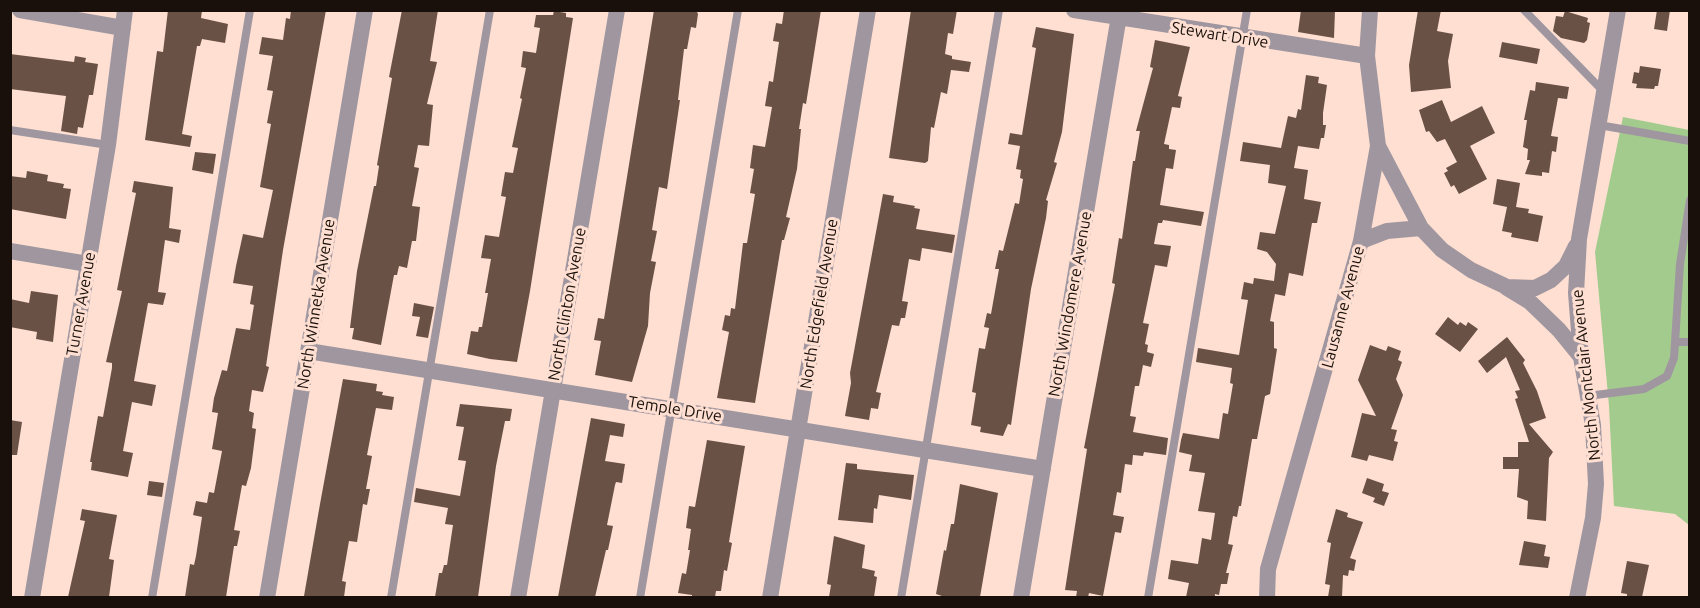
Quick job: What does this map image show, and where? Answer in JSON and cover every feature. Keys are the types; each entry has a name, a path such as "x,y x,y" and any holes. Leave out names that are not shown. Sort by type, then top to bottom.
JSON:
{"street":[{"path":"20,10 123,28"},
{"name":"Turner Avenue","path":"32,597 108,145 126,10"},
{"name":"North Winnetka Avenue","path":"267,597 365,10"},
{"name":"North Clinton Avenue","path":"518,597 617,10"},
{"name":"North Edgefield Avenue","path":"770,597 868,10"},
{"name":"Stewart Drive","path":"1074,10 1119,14 1242,39 1367,56"},
{"name":"Lausanne Avenue","path":"1267,597 1268,569 1361,242 1378,146 1367,56 1370,10"},
{"name":"North Montclair Avenue","path":"1577,597 1593,518 1596,484 1594,434 1581,357 1576,293 1579,239 1618,10"},
{"name":"North Windomere Avenue","path":"1021,597 1119,14"},
{"path":"1378,146 1421,228 1442,250 1471,270 1507,287 1530,303 1559,330 1581,357"},
{"path":"1361,242 1388,231 1421,228"},
{"path":"1507,287 1535,288 1551,280 1566,266 1579,239"},
{"path":"10,251 88,264"},
{"name":"Temple Drive","path":"308,351 1043,469"}],"lane":[{"path":"152,597 250,10"},
{"path":"391,597 490,10"},
{"path":"640,597 738,10"},
{"path":"901,597 999,10"},
{"path":"1148,597 1247,10"},
{"path":"1524,10 1604,93"},
{"path":"1599,125 1689,141"},
{"path":"10,130 108,145"},
{"path":"1587,396 1644,389 1667,375 1676,342 1680,264 1689,200"},
{"path":"1676,342 1689,342"}],"green space":[{"path":"1623,117 1689,130 1689,525 1675,514 1614,506 1609,406 1595,252"}],"building":[{"path":"168,10 202,10 201,18 228,24 225,43 202,39 200,46 197,46 182,134 192,136 190,147 145,140 157,51 163,52"},
{"path":"291,10 326,10 283,250 266,366 269,367 263,392 252,390 249,411 254,413 252,428 256,429 251,468 246,486 242,485 234,530 240,531 237,546 234,546 226,597 185,597 190,564 194,565 196,556 202,517 193,515 196,501 207,503 209,492 214,493 222,451 212,449 218,413 212,412 214,398 222,370 227,371 236,328 250,330 254,305 250,304 253,286 233,283 236,266 243,234 263,238 273,190 260,187 271,124 267,123 273,91 267,90 273,56 259,54 262,37 283,40 286,18 290,19"},
{"path":"402,10 438,10 430,61 437,62 427,104 433,105 429,146 418,145 414,167 419,168 412,206 420,207 416,241 412,241 407,268 399,266 397,275 394,275 381,345 352,339 354,328 350,328 357,271 374,186 376,186 379,166 377,165 392,78 389,77"},
{"path":"654,10 696,10 698,14 696,28 691,27 687,49 684,49 678,100 680,100 667,189 659,187 652,230 657,231 651,261 656,262 650,293 648,326 632,382 595,375 601,341 594,340 598,318 604,319"},
{"path":"784,10 821,10 806,104 803,103 799,129 801,129 797,169 786,217 790,218 784,240 782,240 755,403 717,398 729,332 722,330 725,315 730,316 731,308 735,309 743,243 747,243 755,194 750,193 754,169 750,168 753,145 765,147 772,107 765,106 769,81 773,82 779,42 773,41 776,23 782,24"},
{"path":"911,10 957,10 953,34 948,33 945,54 952,56 952,59 971,62 969,72 951,70 947,94 941,92 934,128 931,127 928,161 925,163 889,158"},
{"path":"1301,10 1335,10 1334,38 1298,32"},
{"path":"1418,10 1441,10 1437,31 1453,34 1448,61 1451,88 1411,92 1409,65"},
{"path":"1657,10 1670,10 1667,31 1654,29"},
{"path":"554,11 566,13 566,17 573,18 517,362 467,354 471,331 478,332 479,327 482,327 488,293 485,293 491,259 481,258 485,235 499,237 506,197 501,196 505,172 513,173 518,148 512,147 526,68 521,67 523,51 536,53 540,28 534,27 536,15 553,15"},
{"path":"1565,11 1588,18 1587,22 1590,23 1587,40 1584,43 1561,38 1553,31 1556,16 1563,17"},
{"path":"1036,27 1074,34 1062,132 1054,162 1057,163 1046,200 1048,201 1046,218 1031,289 1011,425 1008,424 1003,436 980,432 981,427 971,425 976,393 972,392 979,348 985,349 989,328 984,327 987,313 991,314 999,269 995,269 999,250 1003,251 1015,203 1019,204 1023,179 1020,178 1021,170 1016,169 1020,146 1008,144 1010,133 1022,135 1036,48 1032,47"},
{"path":"1155,40 1190,47 1178,96 1182,97 1180,108 1172,107 1164,144 1169,145 1169,149 1176,150 1173,169 1166,168 1160,205 1204,212 1201,226 1163,220 1162,223 1158,223 1154,244 1171,246 1167,267 1155,265 1143,323 1149,324 1145,344 1148,345 1147,352 1154,354 1151,367 1143,365 1139,386 1135,386 1130,416 1136,417 1133,432 1168,438 1166,455 1144,452 1143,456 1133,455 1132,465 1125,464 1121,493 1117,492 1113,515 1124,517 1121,533 1115,532 1103,596 1089,593 1088,597 1076,597 1077,591 1065,590 1087,449 1084,448 1115,284 1112,283 1119,238 1122,239 1133,161 1135,161 1140,131 1136,131 1153,68 1150,67"},
{"path":"1502,42 1540,49 1537,64 1499,57"},
{"path":"10,54 74,62 75,56 86,58 85,62 98,64 93,95 89,95 83,128 78,127 77,134 61,131 66,96 10,89"},
{"path":"1640,66 1661,69 1658,86 1654,89 1636,88 1637,84 1632,83 1634,72 1639,73"},
{"path":"1306,75 1319,77 1318,83 1327,85 1323,113 1323,125 1326,125 1324,138 1321,138 1319,149 1298,146 1294,168 1308,170 1304,199 1321,202 1317,223 1312,223 1303,276 1289,273 1285,296 1275,294 1270,321 1274,322 1274,348 1277,349 1270,394 1265,396 1257,439 1252,439 1241,506 1239,506 1237,517 1233,516 1228,544 1233,545 1226,573 1229,573 1227,584 1221,584 1219,595 1215,594 1215,597 1186,597 1189,583 1168,579 1171,560 1198,564 1202,538 1211,540 1215,513 1198,511 1205,473 1189,471 1192,455 1179,452 1181,440 1183,433 1219,439 1223,413 1228,414 1233,384 1230,383 1232,368 1196,362 1198,348 1239,355 1248,300 1241,299 1244,282 1253,284 1254,278 1274,281 1276,264 1267,252 1257,249 1260,232 1275,234 1286,186 1268,183 1270,165 1240,161 1243,142 1281,148 1288,116 1296,118 1298,109 1301,110"},
{"path":"1536,82 1569,87 1567,99 1558,98 1551,136 1558,137 1556,152 1552,151 1549,173 1542,172 1542,176 1525,174 1530,160 1527,160 1528,149 1523,147 1527,120 1524,120 1530,90 1535,91"},
{"path":"1442,100 1451,122 1482,106 1495,133 1470,146 1487,179 1459,194 1454,185 1451,187 1444,173 1448,171 1446,168 1457,162 1445,139 1437,142 1429,131 1426,132 1419,110"},
{"path":"195,152 216,154 213,174 192,170"},
{"path":"27,171 48,175 47,181 64,184 63,188 71,189 66,219 10,209 10,176 26,178"},
{"path":"1497,179 1520,183 1516,207 1529,209 1528,213 1543,216 1538,242 1511,237 1512,233 1502,231 1507,207 1493,204"},
{"path":"134,181 173,187 169,228 181,230 179,243 165,240 158,292 166,293 163,305 148,303 134,381 156,385 152,406 132,402 123,451 133,453 128,477 91,470 92,462 90,462 98,416 103,417 112,368 112,363 106,362 122,291 117,290 136,193 132,192"},
{"path":"883,194 894,196 893,202 920,209 916,229 955,235 952,253 922,248 920,261 909,259 902,301 908,302 905,318 901,318 899,326 892,325 876,392 881,393 878,409 871,408 869,420 845,416 851,383 850,373"},
{"path":"31,291 58,295 53,342 36,339 37,332 10,327 10,299 29,303"},
{"path":"414,303 434,307 428,338 416,336 420,317 412,316"},
{"path":"1448,317 1458,325 1460,322 1466,326 1468,322 1478,329 1460,352 1435,334"},
{"path":"1507,337 1525,360 1523,363 1537,391 1546,418 1529,424 1553,452 1549,458 1546,521 1527,519 1528,501 1517,497 1519,469 1503,469 1503,457 1518,457 1518,442 1529,442 1515,399 1518,398 1515,391 1520,390 1506,357 1487,373 1478,361"},
{"path":"1370,345 1386,351 1388,346 1401,351 1398,360 1402,362 1396,379 1403,395 1391,429 1397,430 1394,441 1398,442 1393,461 1369,455 1367,461 1351,457 1362,413 1376,416 1358,380"},
{"path":"343,379 377,384 376,391 383,392 382,395 394,397 392,410 376,408 367,455 372,456 366,489 370,489 367,505 363,504 357,542 349,541 342,581 346,582 344,597 306,597 304,596"},
{"path":"460,404 512,409 510,421 505,421 496,466 478,597 435,597 439,573 442,573 444,565 447,565 453,525 445,524 448,508 414,502 416,488 460,496 466,461 458,460 464,427 456,426"},
{"path":"591,418 625,424 623,437 610,435 605,461 625,464 622,483 616,482 615,485 607,525 613,526 595,597 558,597"},
{"path":"10,420 22,422 17,455 10,455"},
{"path":"707,440 745,446 729,542 732,543 721,591 716,591 715,597 692,597 692,595 678,593 682,573 686,574 690,550 688,550 691,529 686,528 689,506 695,507"},
{"path":"846,463 857,464 857,469 914,475 911,500 879,495 877,509 874,508 873,523 838,520"},
{"path":"1367,478 1384,484 1382,491 1389,493 1384,506 1373,502 1375,498 1362,493"},
{"path":"149,481 164,483 162,497 147,495"},
{"path":"960,484 998,493 980,597 945,597 936,594 944,550 946,551 951,524 954,524"},
{"path":"82,509 117,515 109,559 114,560 109,597 68,597 85,521 80,520"},
{"path":"1336,509 1348,513 1347,517 1363,522 1350,558 1356,560 1354,571 1349,570 1348,576 1343,575 1342,597 1328,597 1330,585 1325,584 1331,543 1327,542"},
{"path":"834,536 865,545 862,568 875,571 874,576 877,577 874,597 829,597 831,585 827,584"},
{"path":"1524,541 1546,545 1544,556 1550,557 1548,568 1519,565"},
{"path":"1627,561 1649,565 1642,597 1627,597 1627,594 1621,593"}]}
